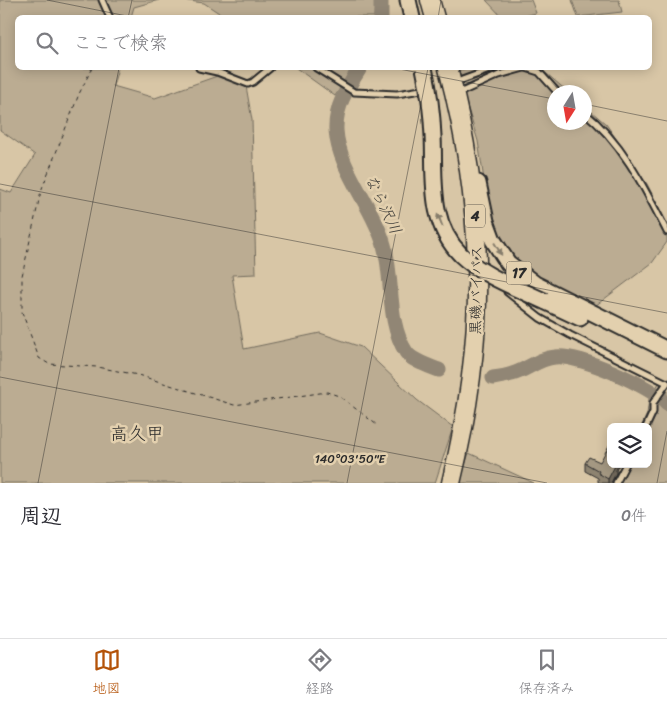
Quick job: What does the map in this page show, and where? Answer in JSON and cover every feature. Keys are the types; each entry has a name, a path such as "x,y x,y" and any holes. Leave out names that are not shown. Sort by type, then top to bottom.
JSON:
{"highway":[{"path":"430,0 434,15"},
{"name":"黒磯バイパス","path":"449,70 458,87 460,118 474,200 478,276 477,325 473,367 461,442 451,483"}],"main road":[{"name":"17","path":"424,70 432,114 436,209 446,235 458,251 472,264 501,280 667,359"},
{"name":"17","path":"460,118 474,166 486,221 493,240 508,264 535,284 667,350"}],"lane":[{"path":"102,0 109,15"},
{"path":"208,70 248,84 268,70"},
{"path":"319,70 354,92 397,94 421,90"},
{"path":"458,87 491,70"},
{"path":"458,87 518,70"},
{"path":"532,70 539,72 551,85"},
{"path":"592,118 602,126 647,190 667,232"},
{"path":"478,276 510,293 540,318 570,335 667,383 653,403 648,423"},
{"path":"616,483 624,468"}],"path":[{"path":"91,70 79,94 41,192 22,276 22,312 39,358 49,364 97,367 138,375 234,406 327,392 339,396 377,425"}],"shaded area":[{"path":"0,0 159,0 134,7 132,15 15,15 15,70 117,70 113,86 155,98 220,75 246,86 252,120 256,274 232,275 244,349 320,333 361,347 417,400 453,427 435,483 0,483 0,189 11,193 35,155 0,130"},
{"path":"181,0 375,0 374,15 222,15 204,3"},
{"path":"486,0 531,0 536,13 528,15 500,15"},
{"path":"572,0 619,0 622,12 596,15 577,15"},
{"path":"299,70 353,70 335,96"},
{"path":"459,70 542,70 560,85 547,85 547,130 592,130 592,112 606,124 647,184 667,223 667,242 652,263 595,306 525,271 503,249 489,212 478,141 464,96"},
{"path":"659,383 667,387 667,483 612,483 620,468 652,468 652,423 643,423 647,414 649,399"},
{"path":"469,453 534,483 459,483"}],"building":[{"path":"607,449 607,468 614,468 608,479 585,463 589,457 600,462"}],"waterway":[{"name":"なら沢川","path":"381,0 381,15"},
{"name":"なら沢川","path":"359,70 340,105 336,121 338,145 349,174 373,217 384,245 393,313 400,340 406,352 412,358 439,370"},
{"name":"なら沢川","path":"493,378 517,372 549,358 566,357 597,366 631,380 667,404"}],"district":[{"name":"高久甲","path":"137,434"}]}
